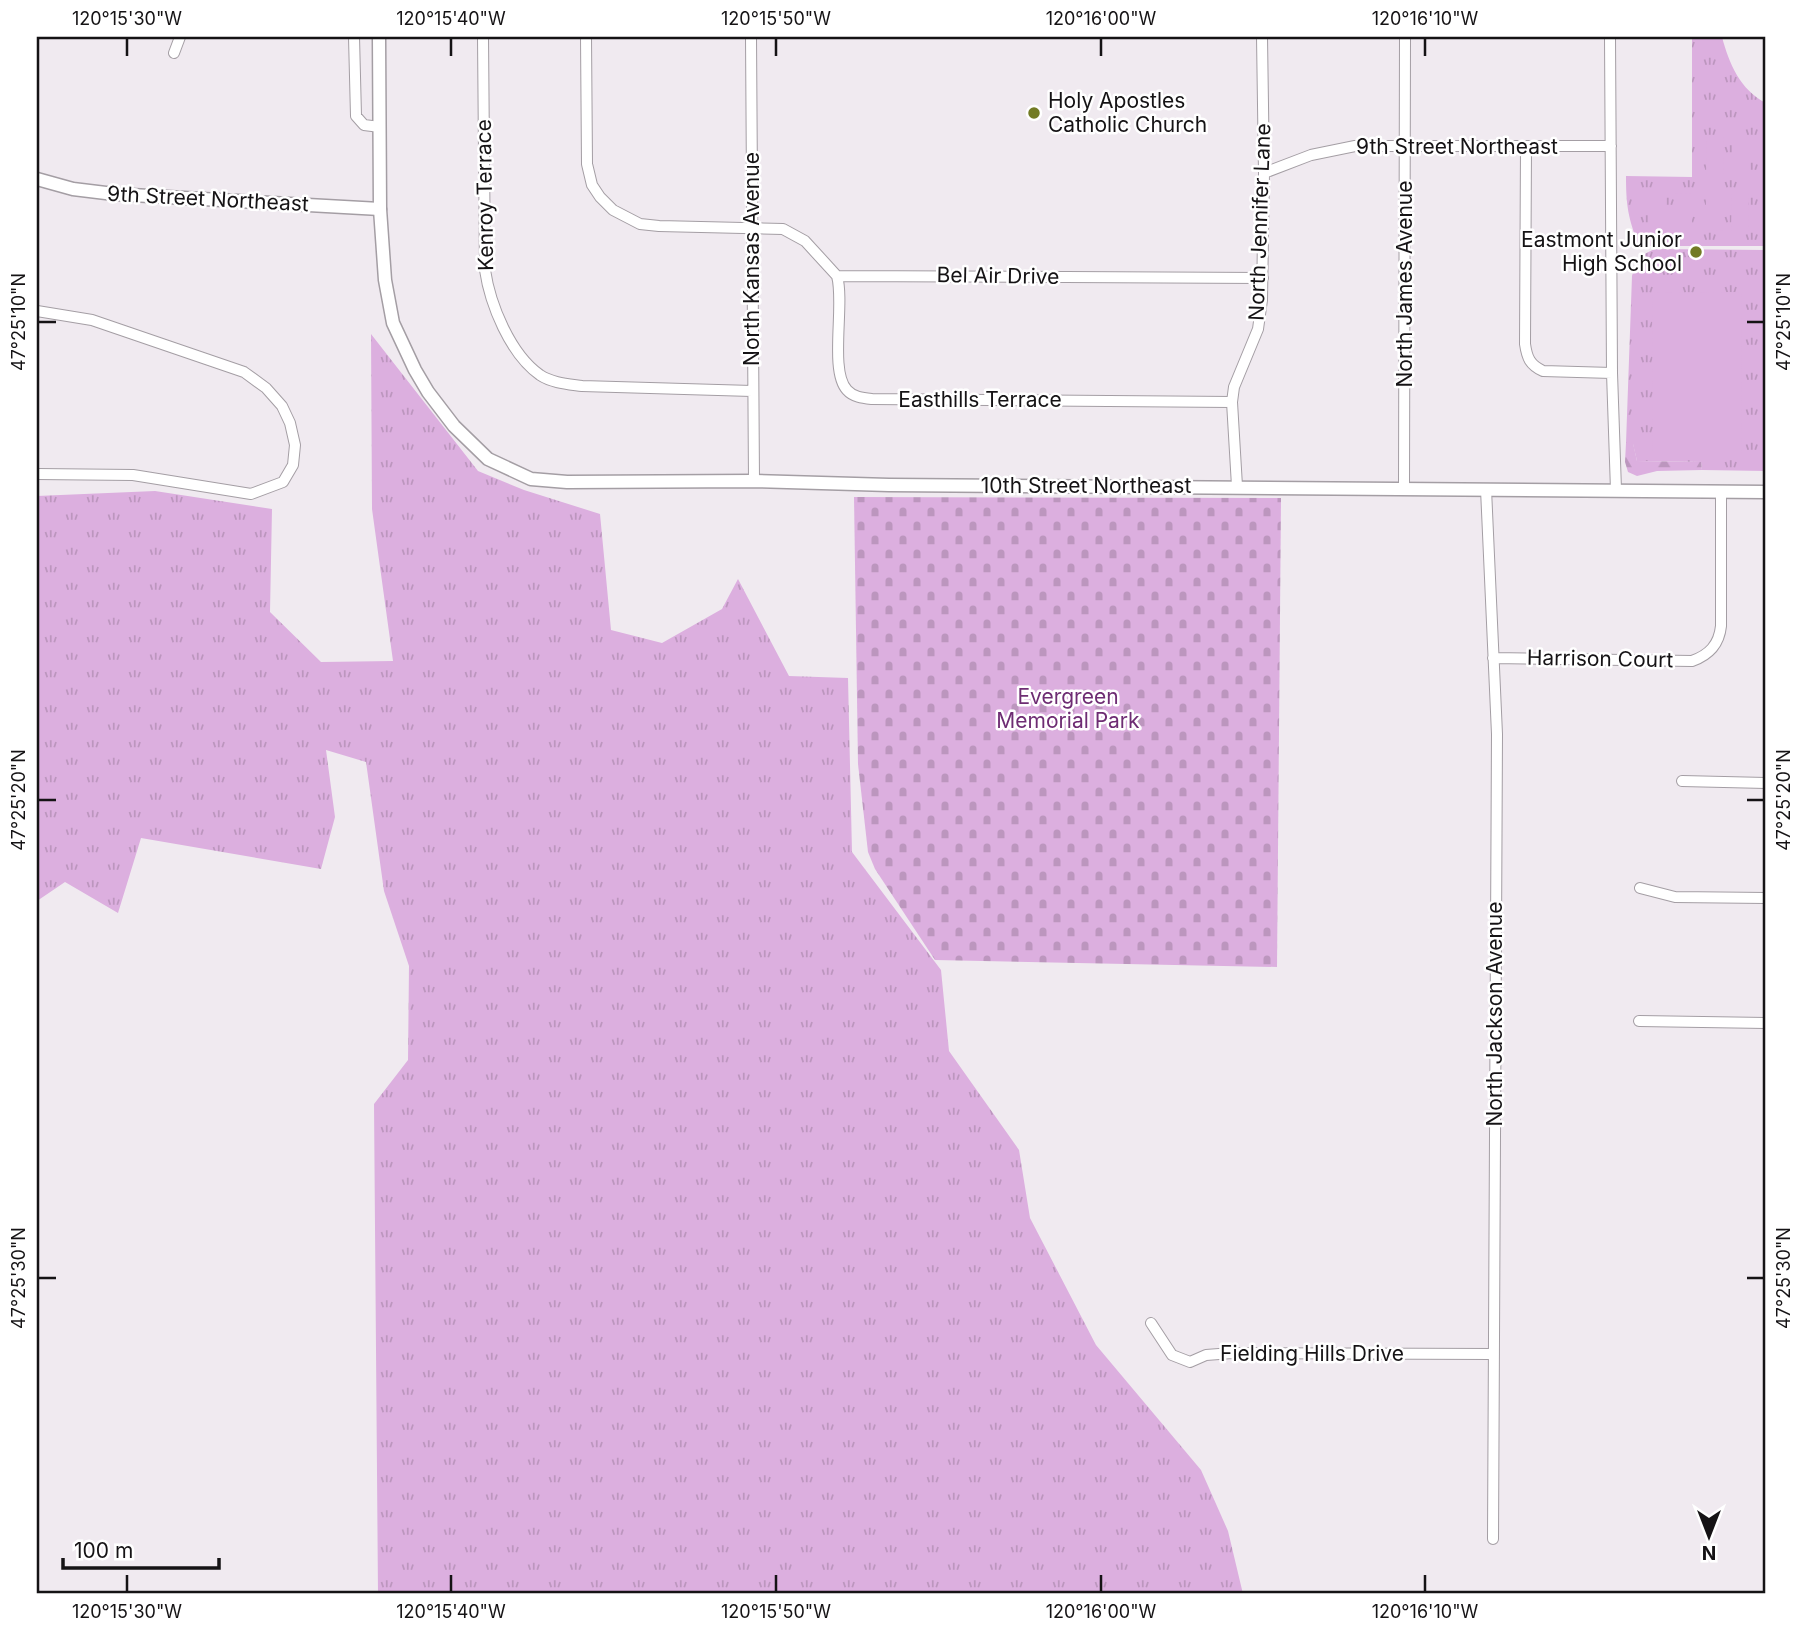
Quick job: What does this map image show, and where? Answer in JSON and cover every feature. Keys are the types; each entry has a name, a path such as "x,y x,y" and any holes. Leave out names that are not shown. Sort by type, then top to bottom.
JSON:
{"main road":[{"name":"10th Street Northeast","path":"379,37 380,209 384,280 393,323 415,370 454,426 488,459 531,479 567,482 754,481 902,485 1766,492"},
{"name":"9th Street Northeast","path":"37,179 73,189 114,194 380,209"}],"street":[{"path":"174,53 180,37"},
{"path":"354,37 356,116 364,125 380,127"},
{"name":"Kenroy Terrace","path":"484,37 485,270 490,298 499,318 527,363 541,375 557,382 582,386 752,391"},
{"path":"586,37 587,164 592,185 600,197 613,209 640,223 783,229 797,235 837,276"},
{"name":"North Kansas Avenue","path":"751,37 754,481"},
{"name":"North Jennifer Lane","path":"1237,486 1232,402 1234,387 1258,329 1263,278 1262,37"},
{"name":"North James Avenue","path":"1404,489 1405,37"},
{"path":"1610,37 1612,373 1616,491"},
{"name":"9th Street Northeast","path":"1264,173 1311,155 1340,148 1405,144 1611,146"},
{"path":"1526,147 1527,358 1543,371 1612,373"},
{"name":"Bel Air Drive","path":"837,276 1263,278"},
{"name":"Easthills Terrace","path":"837,276 840,292 839,373 845,389 857,397 1232,402"},
{"path":"37,311 92,320 244,372 266,388 282,406 290,423 295,445 293,466 283,482 251,494 133,475 37,474"},
{"name":"North Jackson Avenue","path":"1486,489 1497,734 1493,1538"},
{"name":"Harrison Court","path":"1493,658 1692,661 1709,652 1720,636 1721,626 1721,492"},
{"path":"1682,781 1766,783"},
{"path":"1640,888 1675,897 1766,898"},
{"path":"1639,1021 1766,1023"},
{"name":"Fielding Hills Drive","path":"1151,1322 1172,1355 1190,1362 1206,1355 1232,1353 1494,1354"}],"green space":[{"path":"1692,37 1722,37 1742,83 1766,103 1766,246 1639,246 1635,236 1628,211 1626,176 1692,177"},
{"path":"1707,137 1724,137 1723,174 1706,174"},
{"path":"1732,137 1749,137 1749,174 1732,174"},
{"path":"1649,193 1666,193 1666,230 1649,230"},
{"path":"1675,193 1692,194 1692,230 1675,230"},
{"path":"1706,194 1723,194 1723,231 1706,230"},
{"path":"1732,194 1749,194 1748,231 1731,231"},
{"path":"1656,249 1766,250 1766,471 1702,470 1701,462 1637,461 1633,444 1626,443 1632,276 1640,258"},
{"path":"1741,292 1742,455 1653,455 1652,293"},
{"path":"371,334 478,471 524,490 600,514 611,630 662,643 722,609 738,579 789,676 848,678 852,852 941,970 949,1051 1019,1150 1030,1218 1096,1345 1201,1470 1228,1531 1243,1594 378,1594 374,1104 408,1060 409,966 384,891 366,762 326,750 335,817 321,869 141,838 118,913 65,882 37,901 37,496 155,491 272,509 270,612 321,662 393,661 372,509"},
{"path":"1626,443 1633,443 1637,461 1701,462 1702,470 1657,471 1637,476 1628,472 1625,462"},
{"name":"Evergreen Memorial Park","path":"854,497 1281,498 1277,967 935,960 875,869 868,852 858,764"}],"place":[{"name":"Holy Apostles Catholic Church","path":"1034,113"},
{"name":"Eastmont Junior High School","path":"1696,252"}]}
